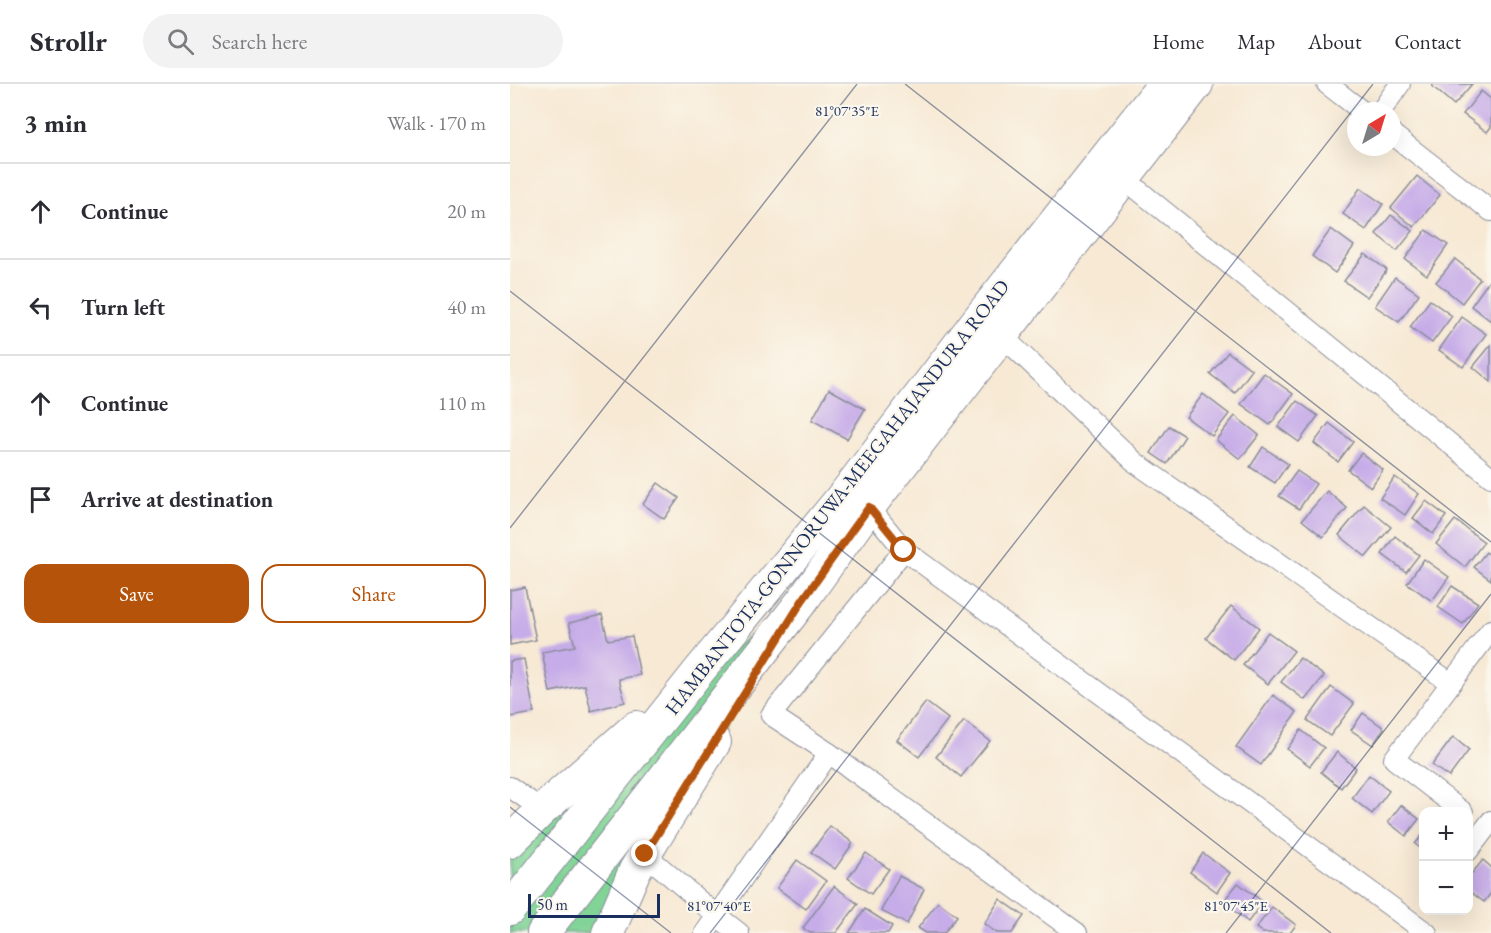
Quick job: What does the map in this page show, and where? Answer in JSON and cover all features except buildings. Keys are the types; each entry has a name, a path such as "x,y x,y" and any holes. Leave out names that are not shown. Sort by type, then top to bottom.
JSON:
{"main road":[{"name":"HAMBANTOTA-GONNORUWA-MEEGAHAJANDURA ROAD","path":"1113,170 1164,84"},
{"name":"HAMBANTOTA-GONNORUWA-MEEGAHAJANDURA ROAD","path":"510,909 699,671 858,499 1113,170 1197,84"},
{"name":"HAMBANTOTA-GONNORUWA-MEEGAHAJANDURA ROAD","path":"543,933 802,601 858,499"},
{"path":"608,933 635,870 802,601"},
{"path":"510,842 542,810 699,671"}],"street":[{"path":"1327,84 1350,102"},
{"path":"1387,102 1400,84"},
{"path":"1401,141 1491,211"},
{"path":"1113,170 1491,477"},
{"path":"991,326 1136,463 1451,683"},
{"path":"858,499 904,550 1419,925"},
{"path":"904,550 771,715 829,753 1077,933"},
{"path":"1456,807 1394,759 1491,630"},
{"path":"705,933 829,753"},
{"path":"510,787 542,810"},
{"path":"1473,819 1489,827 1473,845"},
{"path":"645,854 739,933"}],"green space":[{"path":"802,601 635,870 608,933 510,933 510,842 699,671"}],"route":[{"path":"645,854 802,601 869,507 904,550"}]}
